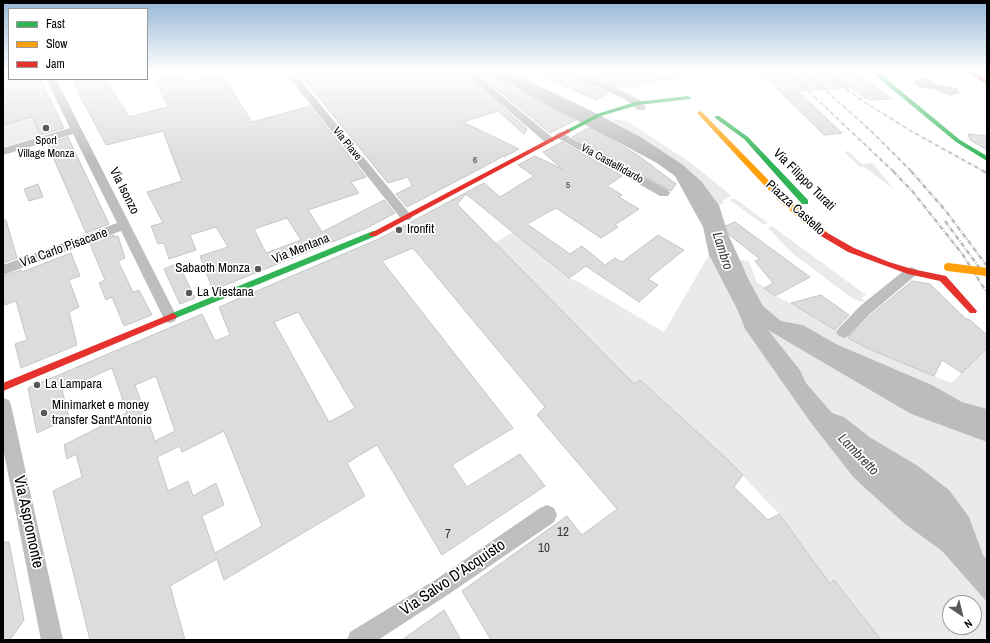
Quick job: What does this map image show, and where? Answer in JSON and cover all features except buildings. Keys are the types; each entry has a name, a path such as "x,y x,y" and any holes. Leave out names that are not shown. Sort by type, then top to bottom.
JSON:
{"street":[{"name":"Via Isonzo","path":"61,101 170,317"},
{"name":"Via Piave","path":"312,101 406,217"},
{"path":"502,101 549,140"},
{"path":"620,101 624,107"},
{"path":"632,101 639,105"},
{"name":"Via Filippo Turati","path":"599,114 624,107 667,101"},
{"path":"683,101 682,102 700,110"},
{"path":"909,101 958,141 987,159"},
{"name":"Via Filippo Turati","path":"639,105 700,110 732,118 746,138 810,207"},
{"name":"Piazza Castello","path":"700,110 780,197 816,229 851,250 911,272 943,278 973,311"},
{"name":"Via Mentana","path":"3,387 374,233 599,114"},
{"path":"3,152 75,130"},
{"name":"Via Castelfidardo","path":"560,135 664,193"},
{"name":"Via Carlo Pisacane","path":"3,270 124,225"},
{"path":"944,266 987,272"},
{"path":"844,332 865,310 911,272"},
{"name":"Via Aspromonte","path":"3,405 50,639"},
{"name":"Via Salvo D'Acquisto","path":"358,640 442,587 547,515"}],"shaded area":[{"path":"33,101 50,101 63,129 3,147 3,109"},
{"path":"609,119 621,120 630,123 691,163 732,196 722,201 724,203 719,205 701,181 683,165"},
{"path":"848,151 862,164 872,163 895,190 864,167 860,167 844,152"},
{"path":"734,198 768,223 764,225 730,200"},
{"path":"772,226 866,295 861,298 865,301 861,302 850,297 791,252 768,228"},
{"path":"513,232 569,278 579,282 664,332 709,255 738,311 745,329 811,423 854,478 905,524 942,551 981,595 942,595 942,635 982,635 982,596 987,602 987,640 881,640 834,580 830,584 779,514 727,459 640,380 634,384 495,243"},
{"path":"739,260 749,261 756,281 776,296 796,306 841,334 869,349 951,383 987,348 987,409 962,402 932,385 836,344 803,325 781,321 763,306"},
{"path":"767,329 911,414 987,442 987,559 871,438 844,417 832,413 806,383 800,370"}],"water":[{"path":"540,101 571,101 592,111 642,138 683,165 701,181 719,205 728,234 748,278 763,306 781,321 803,325 836,344 932,385 962,402 987,409 987,442 911,414 768,330 800,370 806,383 832,413 844,417 871,438 918,466 949,490 969,517 983,555 987,559 987,602 942,551 905,524 854,478 811,423 745,329 738,311 709,255 703,227 675,176 657,163"}],"railway":[{"path":"819,101 894,172"},
{"path":"838,101 871,131 911,171"},
{"path":"863,101 911,131 985,172"},
{"path":"911,171 945,210 987,266"},
{"path":"894,172 913,192 963,255 987,293"},
{"path":"945,221 987,278"}],"traffic: fast":[{"path":"568,131 599,115 637,103 657,101"},
{"path":"909,101 958,141 987,159"},
{"path":"717,117 746,138 805,202"},
{"path":"173,316 373,234"}],"traffic: slow":[{"path":"700,113 780,197 816,229 824,234"},
{"path":"948,267 987,272"}],"traffic: jam":[{"path":"373,234 568,131"},
{"path":"824,234 851,250 886,264 911,272 943,278 973,311"},
{"path":"3,387 173,316"}],"place":[{"name":"Sport Village Monza","path":"46,128"},
{"name":"Ironfit","path":"399,230"},
{"name":"Sabaoth Monza","path":"258,269"},
{"name":"La Viestana","path":"189,293"},
{"name":"La Lampara","path":"37,385"},
{"name":"Minimarket e money transfer Sant'Antonio","path":"44,413"}],"water label":[{"name":"Lambro","path":"722,251"},
{"name":"Lambretto","path":"858,455"}]}
